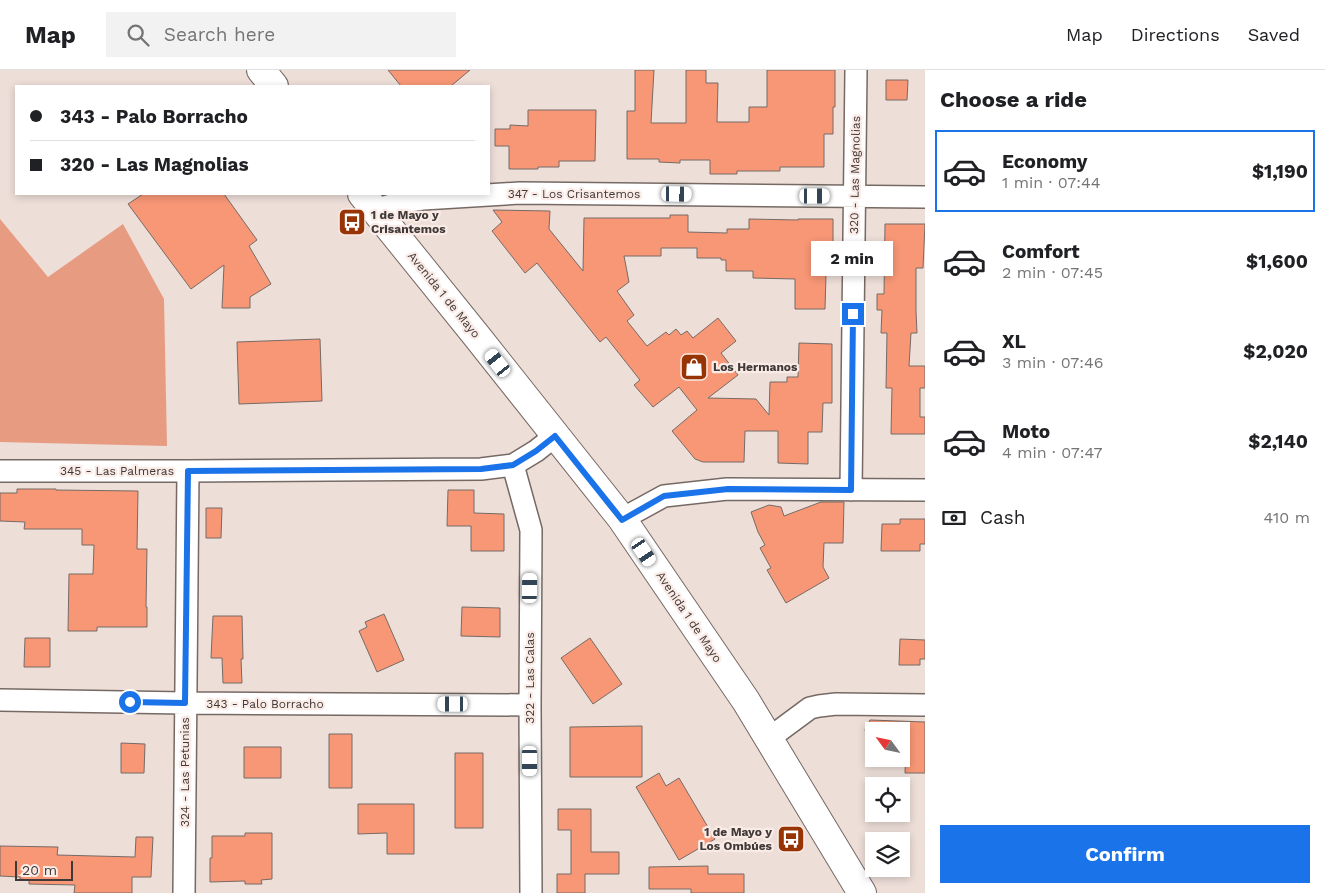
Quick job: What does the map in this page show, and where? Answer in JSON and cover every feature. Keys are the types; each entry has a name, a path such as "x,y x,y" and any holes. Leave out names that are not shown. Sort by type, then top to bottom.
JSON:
{"main road":[{"path":"261,70 273,85"},
{"name":"Avenida 1 de Mayo","path":"368,202 622,520 746,701 862,893"}],"street":[{"name":"320 - Las Magnolias","path":"851,490 856,70"},
{"name":"347 - Los Crisantemos","path":"490,195 520,193 925,197"},
{"name":"347 - Los Crisantemos","path":"368,202 401,202 488,195"},
{"name":"345 - Las Palmeras","path":"0,471 481,469 513,465 536,451 555,436"},
{"name":"322 - Las Calas","path":"513,465 531,530 531,893"},
{"name":"324 - Las Petunias","path":"184,893 188,471"},
{"path":"622,520 664,496 728,489 925,490"},
{"name":"343 - Palo Borracho","path":"0,700 530,705"},
{"path":"768,739 810,708 819,706 836,704 925,705"}],"shaded area":[{"path":"0,219 48,277 123,224 164,299 167,446 0,442"}],"building":[{"path":"388,70 470,70 452,85 400,85"},
{"path":"635,70 654,70 651,123 686,123 686,70 706,70 706,83 718,83 717,122 749,122 749,107 767,107 767,70 835,70 833,134 824,134 824,167 780,167 780,171 737,171 737,174 710,174 710,160 680,160 680,163 659,162 659,159 627,159 627,111 635,111"},
{"path":"886,80 908,80 907,100 886,100"},
{"path":"528,110 596,110 595,161 559,161 559,167 509,169 509,146 495,146 495,129 510,129 510,125 528,126"},
{"path":"142,195 225,195 257,240 249,246 271,284 250,297 250,308 222,308 224,265 191,289 128,204"},
{"path":"493,210 550,211 549,229 583,271 584,218 670,218 670,215 688,215 688,232 727,233 727,229 749,229 749,219 833,219 831,274 826,274 825,309 795,309 795,279 753,278 753,271 726,271 726,260 721,260 721,258 697,258 697,248 661,248 661,256 624,256 629,282 617,291 634,315 627,321 647,346 666,332 669,335 676,329 681,335 687,331 693,338 718,318 736,341 721,353 738,375 708,398 756,399 769,415 770,382 787,382 787,377 798,377 799,343 832,344 832,403 823,403 822,432 808,432 808,464 778,463 778,431 745,431 744,462 703,462 695,459 672,431 697,410 679,387 653,407 634,385 640,380 606,337 600,342 537,263 525,273 492,231 502,222"},
{"path":"885,224 925,224 923,268 916,268 917,333 911,333 909,366 925,366 925,388 920,388 920,417 925,417 925,434 891,434 892,388 886,388 887,333 881,333 882,310 877,310 877,294 884,294"},
{"path":"320,339 322,401 239,404 237,342"},
{"path":"17,489 138,491 137,549 147,549 147,627 97,627 97,631 68,631 69,574 93,574 94,545 82,545 82,529 24,529 25,522 0,521 0,493 17,493"},
{"path":"448,490 474,490 474,513 504,514 504,551 471,551 471,526 447,526"},
{"path":"821,502 844,502 843,543 824,543 823,567 829,578 786,603 767,570 771,568 760,548 765,545 751,512 769,505 781,507 784,516"},
{"path":"206,508 222,508 221,538 206,538"},
{"path":"900,519 925,519 925,544 920,544 920,551 881,551 882,524 900,524"},
{"path":"462,607 500,608 500,637 461,636"},
{"path":"384,614 404,660 377,672 359,631 367,627 365,622"},
{"path":"213,616 242,616 242,683 223,683 222,658 211,658"},
{"path":"25,638 50,638 50,667 24,667"},
{"path":"590,638 622,684 593,704 561,658"},
{"path":"900,639 925,640 925,659 920,659 920,665 899,665"},
{"path":"870,720 925,722 925,773 905,773 905,768 910,768 910,722 869,722"},
{"path":"642,726 642,777 570,777 570,727"},
{"path":"329,734 352,734 352,788 329,788"},
{"path":"121,743 145,744 144,773 121,773"},
{"path":"244,747 281,747 281,778 244,778"},
{"path":"455,753 483,753 483,828 455,828"},
{"path":"659,773 666,786 679,778 715,839 679,860 636,787"},
{"path":"358,804 414,804 414,854 387,854 387,833 358,834"},
{"path":"558,809 591,809 591,852 619,852 619,874 585,874 585,893 557,893 557,874 571,874 571,830 558,830"},
{"path":"245,833 272,833 272,879 261,880 262,884 245,884 245,881 210,882 212,836 245,836"},
{"path":"136,837 153,837 151,877 132,877 132,893 74,893 75,885 29,884 29,880 20,879 20,877 0,876 0,846 58,847 57,855 135,857"},
{"path":"708,866 708,874 744,874 744,893 691,893 691,889 649,889 649,867"}],"place":[{"name":"1 de Mayo y Crisantemos","path":"352,222"},
{"name":"Los Hermanos","path":"694,367"},
{"name":"1 de Mayo y Los Ombúes","path":"791,839"}],"route":[{"path":"130,702 185,703 188,471 481,469 513,465 536,451 555,436 622,520 664,496 728,489 851,490 853,314"}]}
